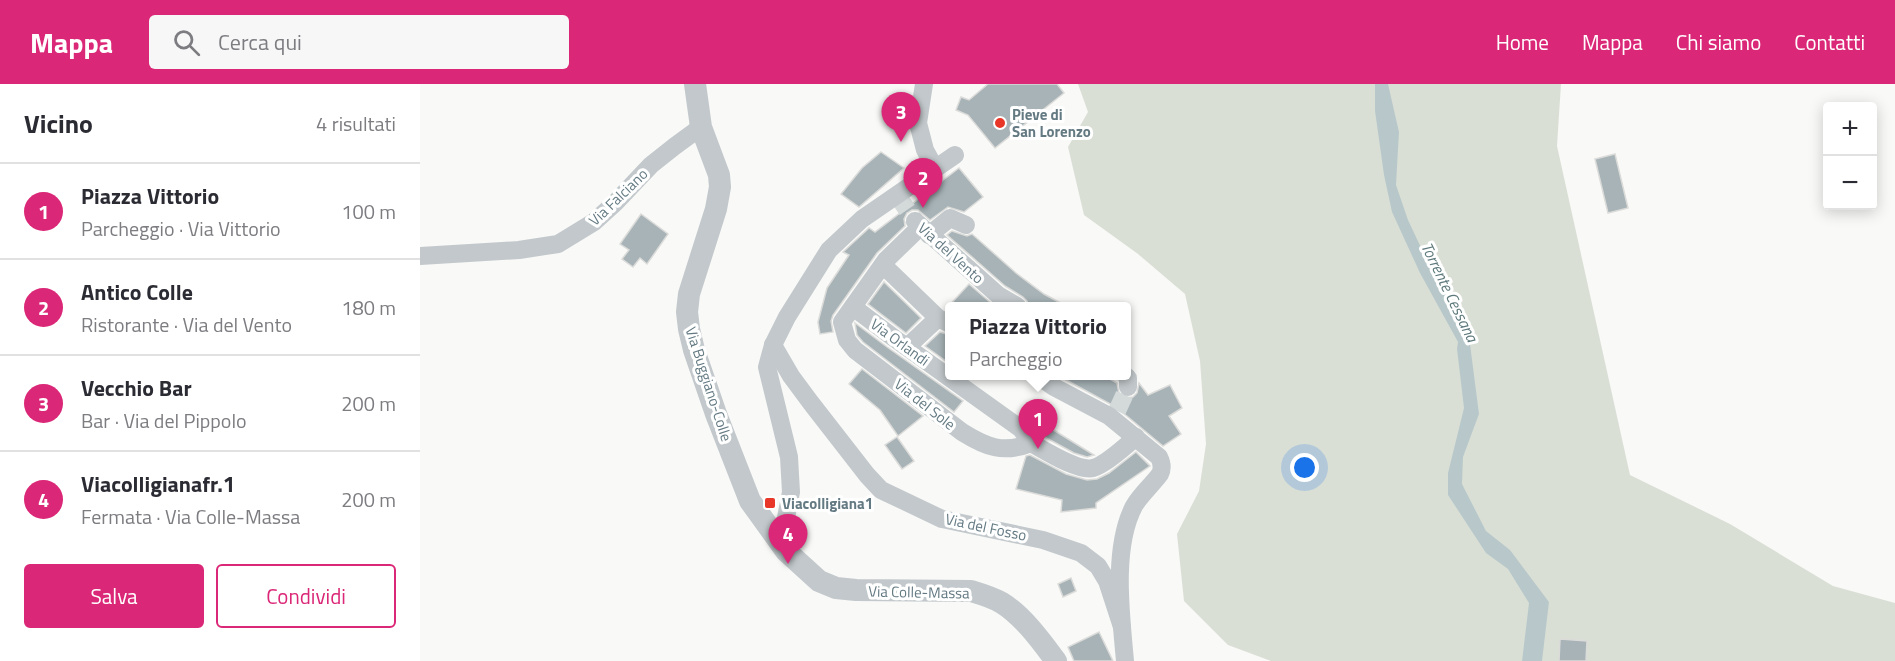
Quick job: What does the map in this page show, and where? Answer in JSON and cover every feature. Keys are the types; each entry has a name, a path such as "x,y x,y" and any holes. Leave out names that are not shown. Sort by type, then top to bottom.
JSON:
{"street":[{"name":"Via Buggiano-Colle","path":"695,84 701,128 719,175 720,187 716,209 689,294 687,312 690,335 742,483 750,501 775,537"},
{"path":"924,84 918,123 925,150 935,168"},
{"name":"Via Falciano","path":"420,256 519,250 558,244 594,222 651,165 701,128"},
{"path":"775,537 784,528 791,492 789,457 767,367 773,345 787,317 829,250 862,219 956,154"},
{"path":"853,306 883,265 921,227 950,218 966,225"},
{"name":"Via del Vento","path":"921,227 998,295 1010,302"},
{"path":"883,265 944,321 907,346"},
{"name":"Via del Sole","path":"853,306 842,322 847,340 855,350 962,432 986,446 1000,449 1031,443"},
{"name":"Via Orlandi","path":"853,306 945,374"},
{"name":"Via del Fosso","path":"773,345 791,376 811,403 881,490 942,519 1043,540 1081,553 1098,566 1107,581 1122,627"},
{"name":"Via Orlandi","path":"954,380 1021,429 1031,443"},
{"path":"1045,380 1054,387 1115,415 1136,438 1159,457 1162,469 1135,504 1122,543 1122,627 1125,661"},
{"path":"1031,443 1075,465 1092,469 1136,438"},
{"name":"Via Colle-Massa","path":"775,537 814,577 836,588 971,591 985,595 1011,610 1056,661"}],"shaded area":[{"path":"1078,84 1561,84 1557,146 1630,475 1730,524 1833,586 1895,603 1895,661 1271,661 1228,645 1184,601 1177,534 1199,491 1206,444 1200,361 1185,294 1138,254 1084,215 1068,147 1088,112"},
{"path":"1375,84 1388,84 1399,132 1396,185 1408,220 1470,344 1479,414 1463,457 1462,484 1486,531 1510,550 1549,602 1542,661 1522,661 1529,603 1508,569 1486,553 1448,495 1448,473 1464,408 1458,342 1420,273 1392,212 1375,111"}],"building":[{"name":"Pieve di San Lorenzo","path":"988,84 1057,84 1064,93 995,148 968,115 956,110 961,97 969,100"},
{"path":"881,152 904,168 859,207 841,194 862,168"},
{"path":"1615,154 1628,208 1608,213 1595,159"},
{"path":"959,168 983,197 964,212 948,207 930,220 918,210 907,213 904,219 905,226 877,253 833,315 831,321 833,332 820,334 818,322 827,288 849,255 843,252 869,228 875,232"},
{"path":"641,214 668,234 647,264 640,258 633,267 622,259 629,250 620,244"},
{"path":"952,231 967,236 972,234 1016,273 1059,302 1027,302 1005,286 947,235"},
{"path":"884,282 921,318 906,333 868,304"},
{"path":"969,284 990,302 952,302"},
{"path":"855,323 963,401 954,412 863,342 857,335"},
{"path":"940,332 945,334 945,360 925,346"},
{"path":"862,369 923,416 898,436 880,410 849,384"},
{"path":"1066,380 1112,380 1117,383 1119,393 1127,398 1137,393 1139,383 1148,395 1170,385 1182,408 1169,416 1181,434 1163,446 1116,407"},
{"path":"1039,421 1094,455 1087,457 1074,453 1039,434 1034,428"},
{"path":"897,437 914,461 902,469 885,445"},
{"path":"1136,452 1150,466 1096,503 1096,508 1061,512 1062,500 1016,489 1026,456 1030,455 1066,474 1087,480 1097,479 1109,473"},
{"path":"1071,578 1076,591 1063,597 1058,584"},
{"path":"1099,632 1113,661 1074,661 1068,647"},
{"path":"1560,639 1587,641 1586,661 1559,661"}],"tunnel":[{"path":"897,195 915,221"},
{"path":"1117,411 1128,387"}],"place":[{"name":"Pieve di San Lorenzo","path":"1000,123"},
{"name":"Vecchio Bar","path":"901,142"},
{"name":"Antico Colle","path":"923,208"},
{"name":"Piazza Vittorio","path":"1038,449"},
{"name":"Viacolligiana1","path":"770,503"},
{"name":"Viacolligianafr.1","path":"788,564"}],"water label":[{"name":"Torrente Cessana","path":"1450,292"}]}
